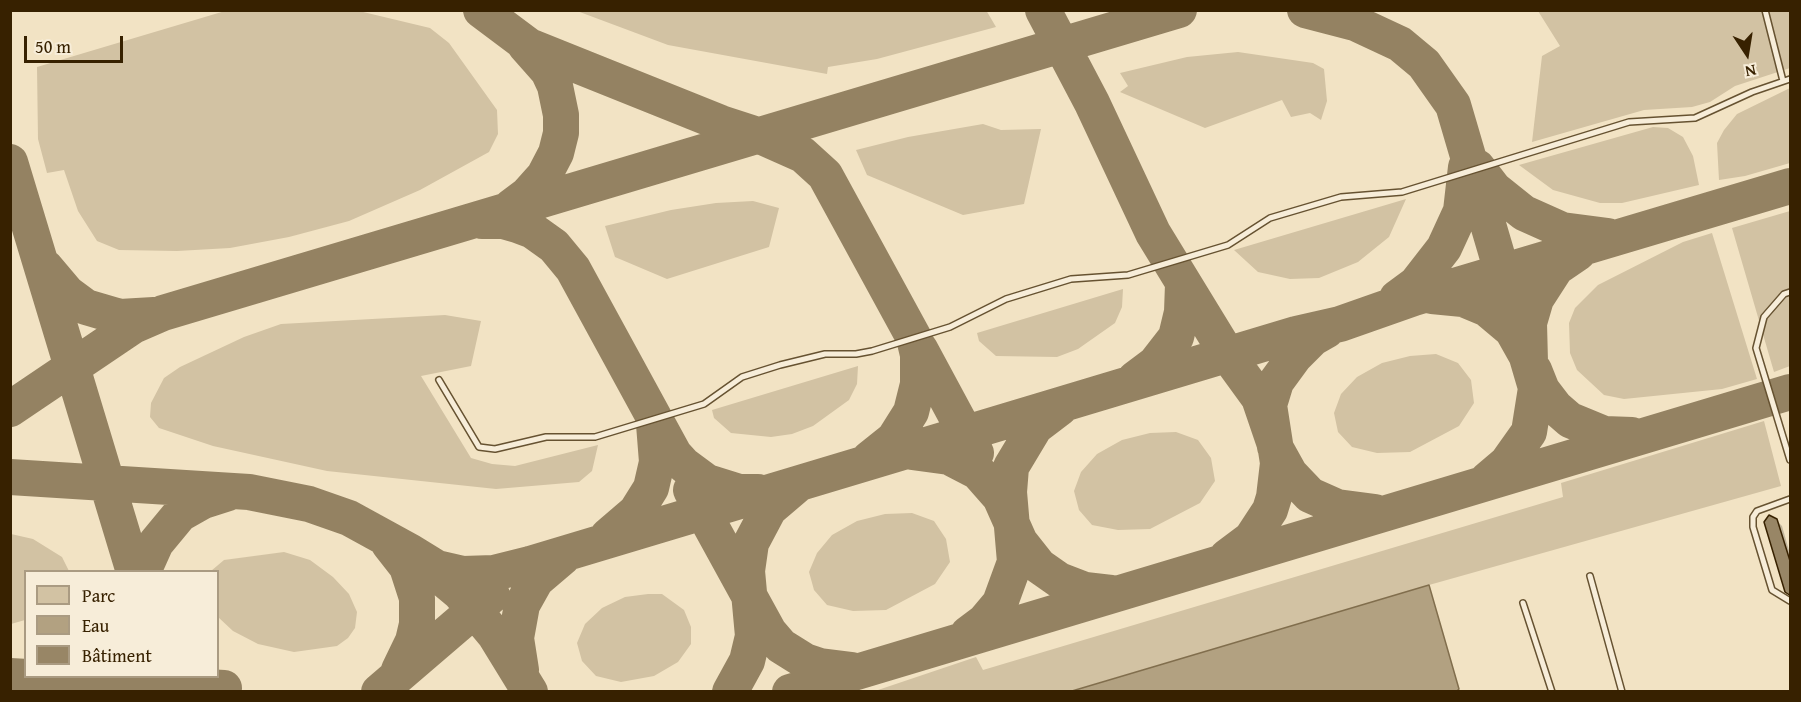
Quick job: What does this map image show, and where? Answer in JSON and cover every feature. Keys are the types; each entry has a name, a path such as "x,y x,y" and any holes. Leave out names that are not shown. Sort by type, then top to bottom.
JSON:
{"lane":[{"path":"1765,10 1783,81"},
{"path":"439,380 479,447 495,449 546,437 575,439 595,437 704,404 742,377 780,365 825,354 856,354 872,351 950,327 1006,299 1071,279 1128,275 1228,245 1270,218 1341,197 1402,192 1629,122 1695,118 1791,79"},
{"path":"1791,292 1784,294 1764,316 1756,348 1791,460"},
{"path":"1791,499 1757,511 1753,517 1753,528 1772,591 1791,601"},
{"path":"1590,576 1622,692"},
{"path":"1523,603 1552,692"}],"green space":[{"path":"986,10 996,27 877,59 828,67 827,74 668,45 577,11"},
{"path":"225,11 359,11 430,28 449,43 497,110 498,134 489,152 420,190 349,221 289,237 230,248 177,251 119,250 97,241 78,211 64,170 47,173 38,139 37,67"},
{"path":"1538,11 1790,11 1790,68 1735,86 1710,102 1692,107 1644,110 1532,142 1542,56 1560,46"},
{"path":"1238,52 1313,63 1324,69 1327,101 1321,120 1310,113 1291,117 1282,100 1205,128 1120,92 1128,86 1120,73 1187,57"},
{"path":"1790,88 1790,163 1745,176 1719,180 1717,143 1724,130 1737,114"},
{"path":"983,124 1001,130 1041,129 1024,204 963,215 867,175 856,150 908,137"},
{"path":"1653,127 1668,128 1683,137 1693,156 1699,185 1622,203 1600,203 1553,190 1519,165"},
{"path":"1406,199 1389,237 1358,262 1319,278 1290,279 1258,272 1234,250"},
{"path":"753,201 779,208 769,247 667,279 615,257 605,226 671,210 716,203"},
{"path":"1790,211 1790,366 1774,372 1732,228"},
{"path":"1712,233 1757,379 1722,389 1624,399 1604,395 1577,370 1570,353 1569,323 1575,308 1598,285 1683,242"},
{"path":"1123,289 1122,307 1115,323 1078,349 1057,357 996,356 979,341 977,333"},
{"path":"445,315 481,321 471,366 421,376 471,458 492,464 515,466 598,445 592,471 579,482 496,489 327,471 213,446 159,428 150,417 151,403 164,378 180,367 244,337 281,324"},
{"path":"1436,354 1458,363 1471,380 1474,403 1459,426 1410,452 1377,453 1352,447 1338,432 1334,413 1341,394 1357,377 1382,363 1410,356"},
{"path":"858,366 857,384 849,400 813,426 792,434 771,437 731,433 714,418 712,410"},
{"path":"1764,421 1781,486 1429,585 1071,691 875,691 976,657 983,670 1563,497 1561,483"},
{"path":"1176,432 1198,440 1211,458 1215,481 1200,503 1150,529 1118,530 1092,525 1079,510 1074,491 1081,472 1097,454 1122,440 1150,433"},
{"path":"912,513 934,521 946,539 950,562 935,584 886,610 853,611 827,605 814,590 809,572 817,553 832,535 857,521 885,514"},
{"path":"11,534 33,539 62,557 68,570 24,570 24,620 11,624"},
{"path":"284,552 310,560 333,577 349,594 357,612 355,628 348,638 337,646 294,652 258,644 233,631 219,618 219,570 212,570 224,560"},
{"path":"662,594 684,610 691,627 691,644 678,662 654,676 621,682 596,676 582,661 577,643 585,624 602,608 625,597"}],"water":[{"path":"1429,585 1459,689 1457,691 1072,691"}],"building":[{"path":"1769,515 1777,519 1791,564 1791,596 1785,592 1764,522"}],"taxiway":[{"path":"481,10 529,46 721,123 758,135 803,155 825,175 914,338 918,355 918,384 911,412 894,439 869,459"},
{"path":"1043,10 1092,103 1153,233 1227,354 1259,398 1274,442"},
{"path":"10,409 133,326 163,313 1179,10"},
{"path":"1305,10 1355,23 1400,44 1424,64 1453,105 1536,388 1529,432 1507,463 1487,480"},
{"path":"511,207 527,195 544,176 556,153 561,133 561,115 555,86 548,71 525,45"},
{"path":"10,162 133,570"},
{"path":"1397,298 1416,284 1444,248 1461,211 1466,167"},
{"path":"1477,167 1494,189 1524,213 1562,230 1608,236"},
{"path":"411,552 437,568 463,574 494,573 530,564 1296,334 1340,324 1414,298 1790,186"},
{"path":"482,221 503,221 517,225 533,231 554,246 573,269 674,454 684,465 707,482 739,492 758,492"},
{"path":"1432,296 1463,299 1487,309 1512,330 1530,362 1529,323 1536,299 1556,268 1578,253"},
{"path":"45,267 67,293 86,307 120,317 154,315"},
{"path":"1135,379 1155,364 1176,337 1182,312 1183,284"},
{"path":"1227,557 1251,539 1270,510 1274,497 1278,463 1269,405 1276,382 1295,356 1313,338 1327,330"},
{"path":"920,349 976,453"},
{"path":"1534,370 1542,390 1555,407 1570,420 1604,434 1632,435"},
{"path":"790,692 1790,392"},
{"path":"968,634 984,622 1000,603 1015,562 1009,492 1011,467 1035,427 1060,408"},
{"path":"608,536 636,512 651,488 657,462 654,424"},
{"path":"1275,447 1290,474 1310,495 1337,507 1375,512"},
{"path":"912,452 949,457 978,472 1000,497 1020,542 1039,566 1059,580 1085,590 1111,593"},
{"path":"10,477 249,492 309,504 349,518 411,552 460,593 495,635 530,692"},
{"path":"730,692 747,661 753,636 747,571 751,543 769,509 796,486"},
{"path":"691,490 769,632 781,646 805,661 820,666 852,670"},
{"path":"144,570 156,543 180,514 203,501 228,493"},
{"path":"389,544 407,567 417,598 417,624 413,641 399,670"},
{"path":"521,670 516,638 522,605 536,580 563,557"},
{"path":"379,692 492,595"},
{"path":"10,676 24,677"},
{"path":"46,678 224,688"}]}
